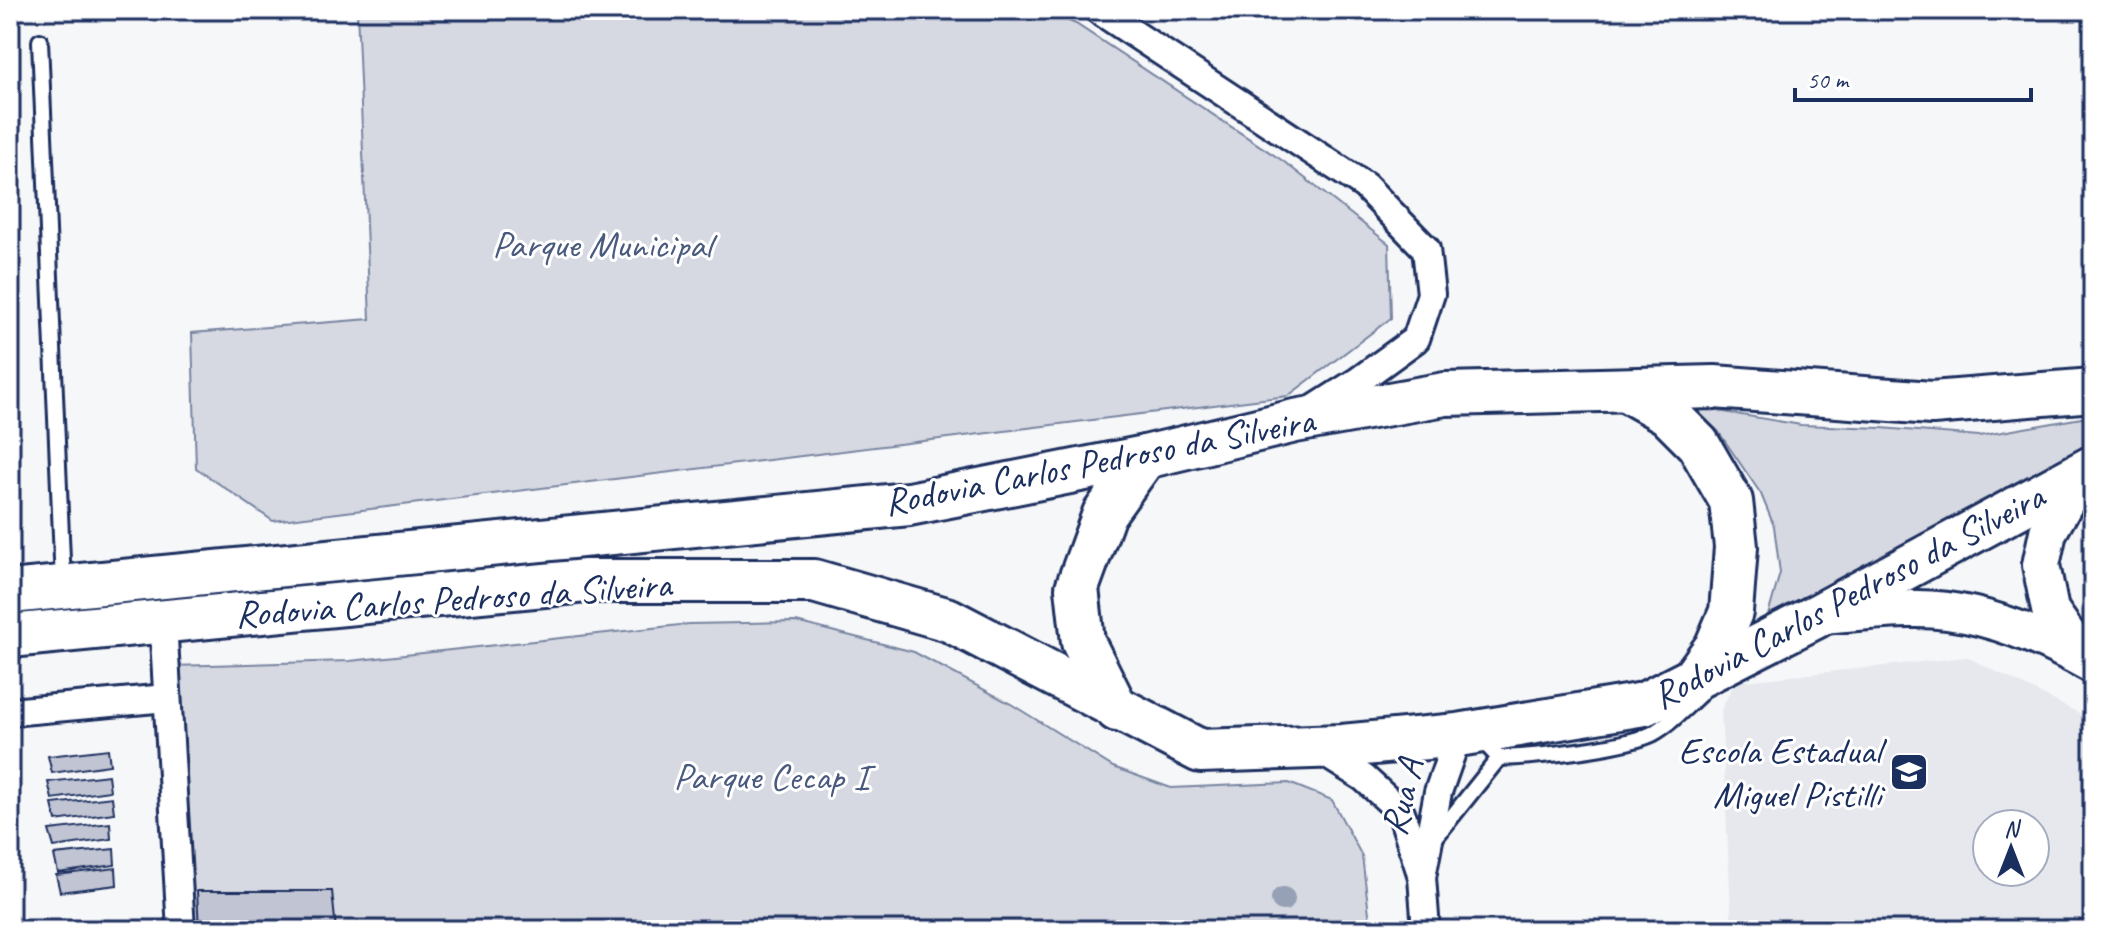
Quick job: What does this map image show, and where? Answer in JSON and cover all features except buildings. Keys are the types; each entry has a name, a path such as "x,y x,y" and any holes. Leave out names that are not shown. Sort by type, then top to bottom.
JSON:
{"main road":[{"name":"Rodovia Carlos Pedroso da Silveira","path":"10,592 909,504 1145,457 1295,421 1445,394 1714,387 1932,403 2093,390"},
{"path":"1628,391 1667,413 1698,444 1731,501 1736,547 1731,612 1716,647 1692,680"},
{"path":"1117,710 1083,642 1077,588 1104,514 1145,457"},
{"name":"Rodovia Carlos Pedroso da Silveira","path":"10,636 586,581 814,581 949,620 1200,751 1478,742 1644,704 1817,616 2093,467"},
{"path":"2090,663 2050,610 2041,565 2048,532 2072,490 2093,474"},
{"path":"1817,616 1912,609 1952,612 2000,622 2090,663"}],"street":[{"path":"1098,10 1365,186 1426,249 1431,294 1416,339 1295,421"},
{"path":"163,622 181,930"},
{"path":"10,712 167,698"},
{"name":"Rua A","path":"1422,877 1438,792 1478,742"},
{"name":"Rua A","path":"1314,747 1364,778 1401,812 1422,877 1426,930"}],"lane":[{"path":"40,41 63,587"},
{"path":"1430,844 1478,742 1528,757 1650,735 1668,723 1752,647"}],"shaded area":[{"name":"Escola Estadual Miguel Pistilli","path":"1967,657 2093,720 2093,930 1732,930 1721,710 1735,682"}],"green space":[{"name":"Parque Municipal","path":"357,10 1042,10 1076,24 1283,161 1389,244 1391,318 1288,396 273,521 196,468 192,333 370,319"},
{"path":"1688,406 1801,425 1979,436 2093,416 2093,448 1767,619 1780,573 1774,526 1761,494 1718,431"},
{"name":"Parque Cecap I","path":"796,622 914,652 1011,704 1113,767 1171,788 1289,783 1332,800 1362,856 1371,930 191,930 172,666 350,661 689,624"}],"place":[{"name":"Escola Estadual Miguel Pistilli","path":"1909,772"}]}
